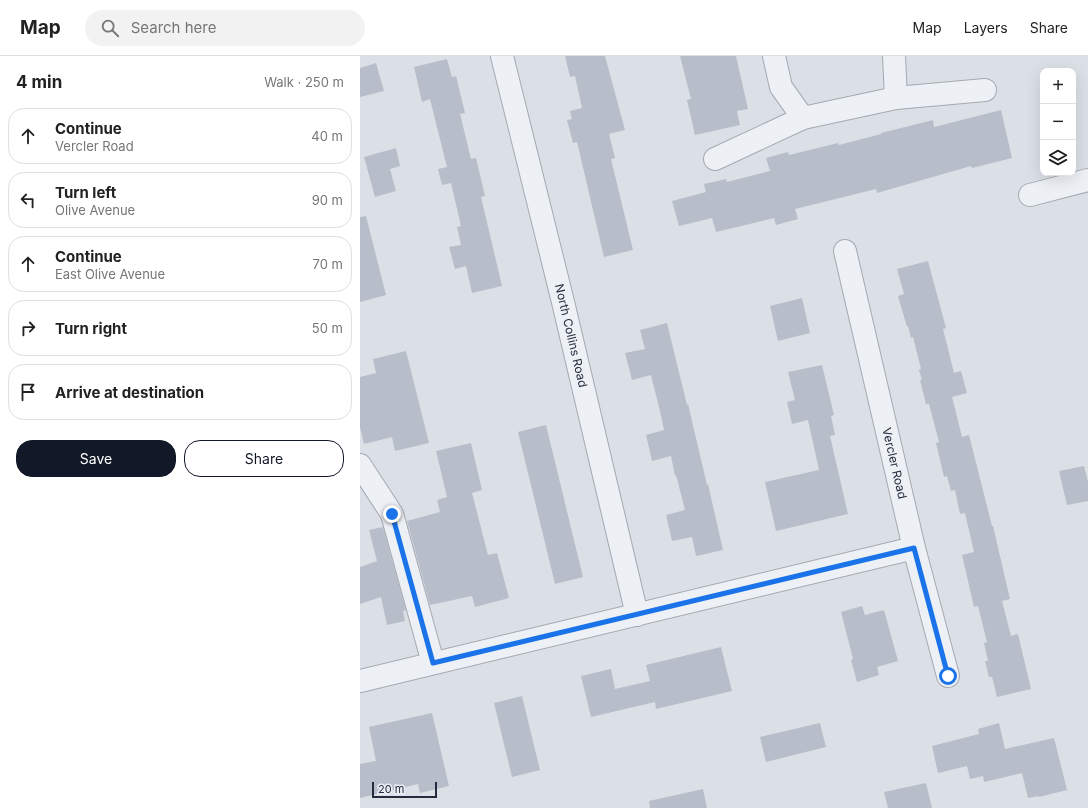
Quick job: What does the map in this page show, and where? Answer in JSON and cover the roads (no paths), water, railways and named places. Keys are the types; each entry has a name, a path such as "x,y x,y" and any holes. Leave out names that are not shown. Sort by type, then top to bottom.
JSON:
{"street":[{"name":"North Collins Road","path":"502,56 567,317 637,615"},
{"path":"774,56 781,87 803,118"},
{"path":"894,56 896,98"},
{"path":"715,160 803,118 896,98 985,90"},
{"path":"1030,195 1088,180"},
{"name":"Vercler Road","path":"845,251 914,548 948,676"},
{"path":"360,465 392,514 433,663"},
{"path":"360,680 914,548"}]}
